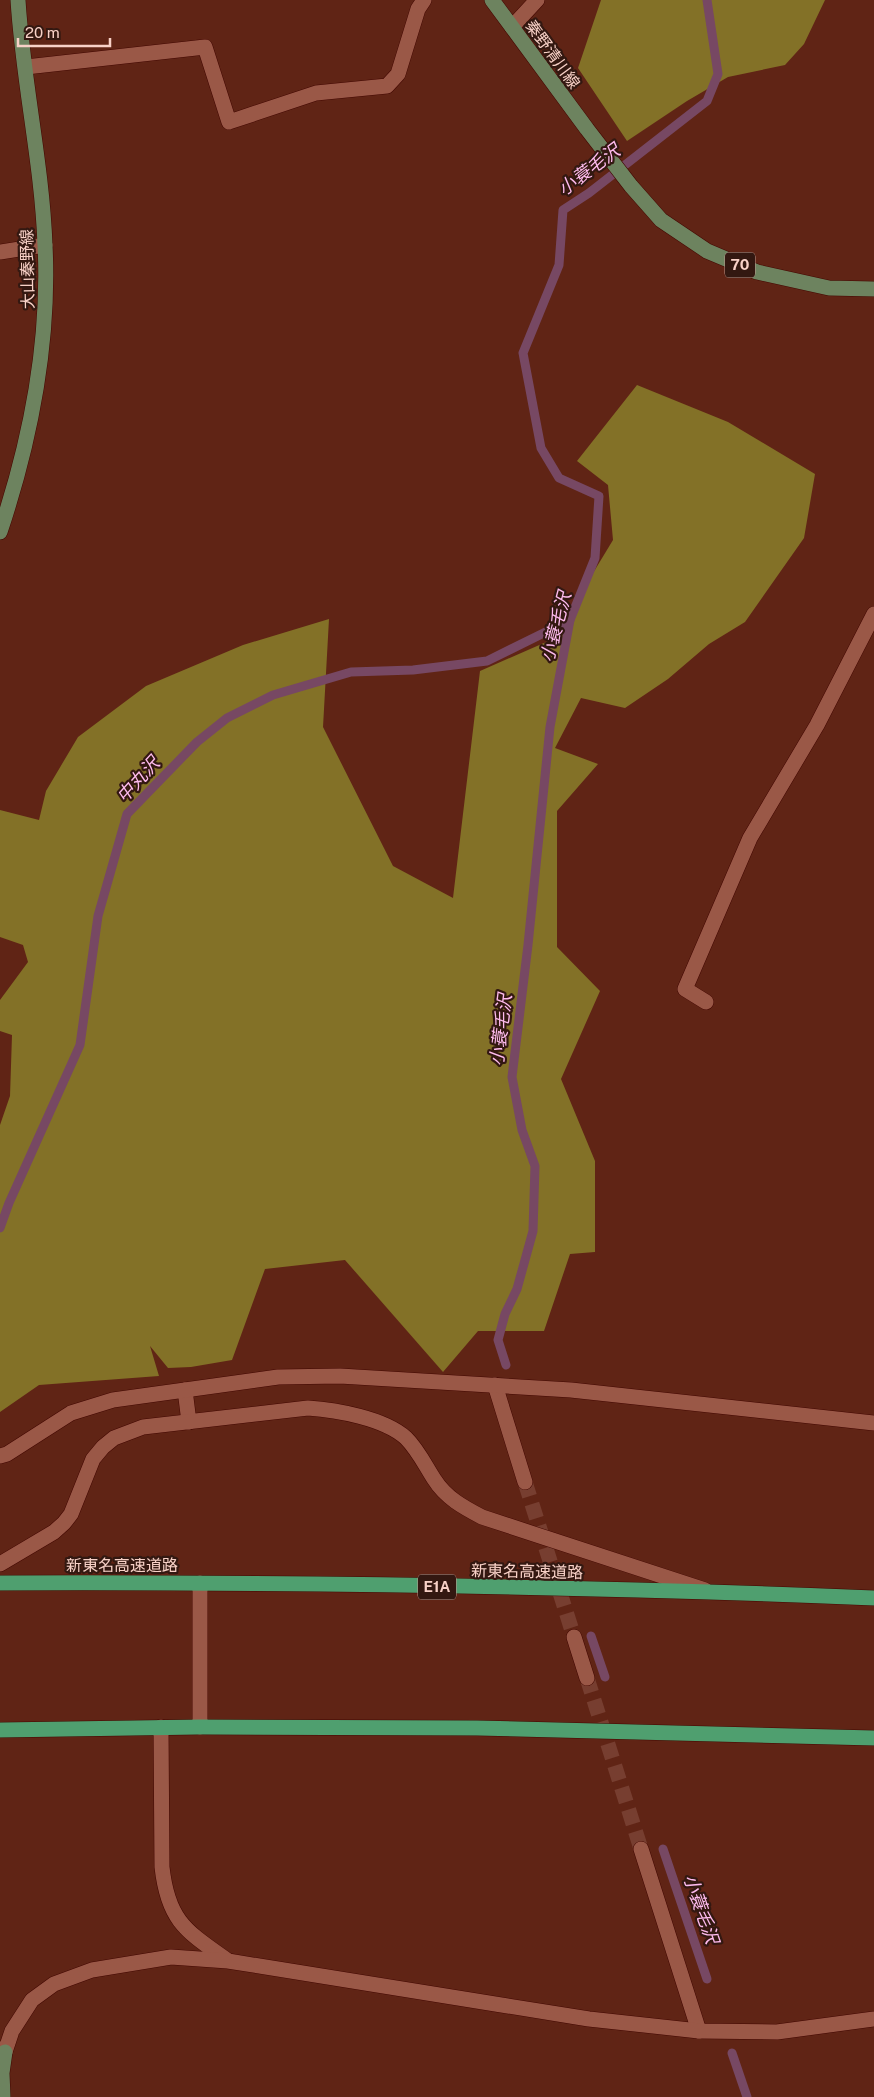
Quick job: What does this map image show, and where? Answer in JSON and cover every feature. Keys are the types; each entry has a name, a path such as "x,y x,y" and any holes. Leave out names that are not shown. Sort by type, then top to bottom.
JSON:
{"highway":[{"name":"新東名高速道路","path":"0,1583 200,1582 709,1592 874,1598"},
{"path":"0,1730 200,1727 477,1728 874,1738"}],"main road":[{"name":"大山秦野線","path":"0,532 15,488 30,427 40,367 46,308 46,245 18,0"},
{"name":"秦野清川線","path":"492,0 587,129 631,186 661,220 707,251 766,274 829,288 874,290"},
{"path":"2,2050 3,2097"}],"street":[{"path":"26,67 205,48 229,122 316,94 387,86 398,74 418,9 424,0"},
{"path":"512,28 537,0"},
{"path":"0,252 46,245"},
{"path":"706,1002 685,989 750,838 818,725 874,614"},
{"path":"0,1456 7,1454 71,1413 113,1400 278,1377 322,1376 570,1390 874,1423"},
{"path":"494,1385 525,1482"},
{"path":"184,1390 189,1422"},
{"path":"0,1564 54,1532 64,1523 71,1514 93,1459 114,1438 143,1428 308,1408 330,1410 381,1424 405,1437 444,1492 468,1510 709,1592"},
{"path":"200,1582 200,1727"},
{"path":"574,1637 587,1678"},
{"path":"161,1728 162,1867 165,1889 172,1909 180,1923 194,1936 228,1961"},
{"path":"641,1849 699,2031"},
{"path":"2,2050 32,2000 54,1984 92,1970 172,1957 228,1961 589,2019 699,2031 777,2032 874,2019"}],"shaded area":[{"path":"601,0 825,0 804,44 785,65 728,77 687,101 627,141 578,68"},
{"path":"637,385 728,422 815,474 804,538 745,622 709,644 668,679 625,708 581,698 555,748 598,764 557,811 557,947 600,991 561,1079 595,1161 595,1252 570,1254 544,1331 478,1331 443,1372 345,1260 265,1269 232,1360 191,1367 168,1368 150,1346 159,1376 39,1385 0,1412 0,1125 10,1096 12,1035 0,1031 0,1000 28,962 23,945 0,937 0,810 39,820 46,791 78,737 146,686 243,645 329,619 323,727 393,866 453,898 480,671 553,639 613,540 608,485 577,461"}],"waterway":[{"name":"小蓑毛沢","path":"506,1365 498,1340 505,1314 517,1289 533,1231 535,1166 522,1130 512,1077 528,945 550,727 570,620 595,558 599,496 559,478 541,448 523,353 559,265 563,210 589,193 707,101 718,74 707,0"},
{"name":"中丸沢","path":"0,1228 9,1203 80,1045 98,916 127,814 197,742 227,718 273,695 351,672 413,670 487,661 570,620"},
{"name":"小蓑毛沢","path":"591,1636 605,1677"},
{"name":"小蓑毛沢","path":"663,1849 707,1979"},
{"name":"小蓑毛沢","path":"732,2053 747,2097"}],"tunnel":[{"path":"525,1482 574,1637"},
{"path":"587,1678 641,1849"}]}
